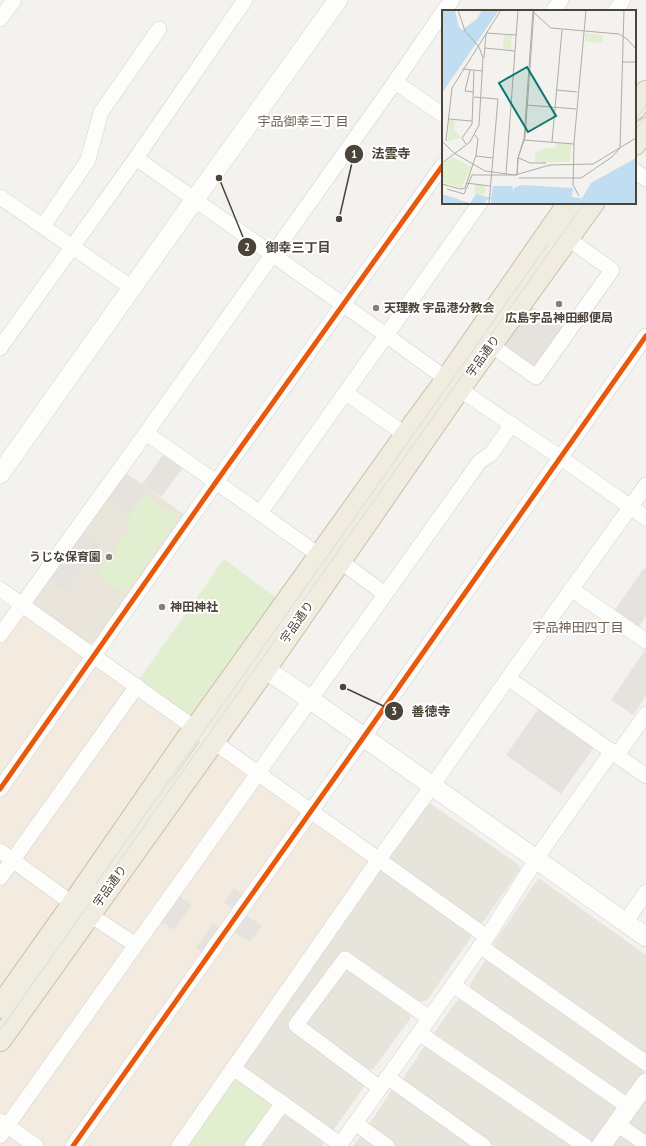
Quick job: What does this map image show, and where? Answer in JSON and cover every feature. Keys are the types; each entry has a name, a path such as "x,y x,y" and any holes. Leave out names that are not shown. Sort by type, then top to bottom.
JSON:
{"highway":[{"path":"636,107 646,92"},
{"path":"636,143 646,129"},
{"name":"宇品通り","path":"0,1007 82,909 214,741 256,663 453,384 567,204"},
{"name":"宇品通り","path":"330,559 406,435 491,345 592,204"},
{"name":"宇品通り","path":"0,1040 196,728 256,663"}],"street":[{"path":"0,19 14,0"},
{"path":"3,339 73,247 245,0"},
{"path":"0,474 338,0"},
{"path":"445,10 452,0"},
{"path":"554,10 561,0"},
{"path":"616,10 622,0"},
{"path":"0,635 146,433 442,15"},
{"path":"42,226 88,160 101,112 159,29"},
{"path":"395,82 442,115"},
{"path":"136,158 453,384 646,518"},
{"path":"0,788 342,304 442,166"},
{"path":"636,172 646,179"},
{"path":"0,197 132,288"},
{"path":"260,512 479,204"},
{"path":"491,345 536,377 612,270 567,238"},
{"path":"72,1146 363,738 646,336"},
{"path":"346,393 406,435"},
{"path":"36,1146 2,1128 136,945 480,462 491,454 512,424"},
{"path":"146,433 260,512 385,594"},
{"path":"179,1146 378,859 432,786 646,485"},
{"path":"0,589 378,859 484,942 646,1063"},
{"path":"571,589 646,641"},
{"path":"256,663 311,700 646,938"},
{"path":"508,678 646,776"},
{"path":"0,878 137,686"},
{"path":"233,1068 339,1145 484,942 536,861 615,753 646,714"},
{"path":"0,851 136,945"},
{"path":"625,923 646,892"},
{"path":"429,1018 344,959 296,1025 484,1146"},
{"path":"453,985 629,1107"},
{"path":"419,1033 585,1146"},
{"path":"601,1146 646,1083"},
{"path":"252,1146 283,1103"},
{"path":"355,1123 387,1146"},
{"path":"617,1124 646,1144"}],"shaded area":[{"path":"530,305 564,328 535,371 501,347"},
{"path":"165,452 184,466 161,497 142,484"},
{"name":"うじな保育園","path":"123,471 185,515 96,642 89,643 35,606 33,599"},
{"path":"124,473 146,489 129,513 106,497"},
{"path":"83,529 101,542 65,591 47,579"},
{"path":"644,568 646,570 646,616 638,628 614,611"},
{"path":"23,612 374,861 180,1146 0,1146 0,645"},
{"path":"646,649 646,696 633,715 611,700"},
{"path":"539,708 594,747 561,794 506,755"},
{"path":"425,804 431,804 518,864 520,869 484,921 478,925 389,862 388,856"},
{"path":"381,869 471,933 470,939 427,1000 418,1003 342,950 288,1025 363,1082 363,1088 333,1131 241,1069"},
{"path":"540,879 646,955 646,1055 495,948 495,941 537,880"},
{"path":"234,888 244,895 234,909 224,902"},
{"path":"178,895 192,904 174,930 160,921"},
{"path":"245,914 262,926 250,942 233,931"},
{"path":"213,923 220,928 203,952 196,948"},
{"path":"491,960 643,1069 644,1074 628,1097 470,991 470,984 485,961"},
{"path":"343,967 350,968 410,1011 410,1019 373,1069 365,1069 308,1030 307,1019"},
{"path":"460,996 618,1105 618,1111 595,1144 434,1038 434,1033"},
{"path":"426,1044 578,1146 494,1146 405,1083 404,1077"},
{"path":"442,1052 450,1058 438,1075 431,1070"},
{"path":"392,1090 397,1090 475,1146 393,1146 370,1129 370,1123"},
{"path":"646,1093 646,1137 630,1126 629,1118"},
{"path":"286,1112 324,1139 323,1146 258,1146"},
{"path":"586,1114 606,1128 595,1144 587,1144 572,1134"},
{"path":"443,1123 457,1133 448,1146 436,1146 430,1142"},
{"path":"622,1133 641,1146 608,1146"},
{"path":"361,1135 383,1146 353,1146"}],"green space":[{"path":"145,495 178,518 125,594 97,575 130,527 125,523"},
{"path":"224,559 277,598 195,714 189,716 138,681"},
{"path":"238,1079 269,1101 272,1111 247,1146 184,1146 231,1080"}],"tram line":[{"path":"636,119 646,105"},
{"path":"636,130 646,115"},
{"path":"0,1030 583,204"},
{"path":"96,884 548,244"}],"cycle path":[{"path":"0,789 216,482 442,166"},
{"path":"73,1146 646,336"}],"place":[{"name":"御幸三丁目","path":"219,178"},
{"name":"法雲寺","path":"339,219"},
{"name":"広島宇品神田郵便局","path":"559,304"},
{"name":"天理教 宇品港分教会","path":"376,308"},
{"name":"うじな保育園","path":"109,557"},
{"name":"神田神社","path":"162,607"},
{"name":"善徳寺","path":"343,687"}],"district":[{"name":"宇品御幸三丁目","path":"303,121"},
{"name":"宇品神田四丁目","path":"578,627"}]}
